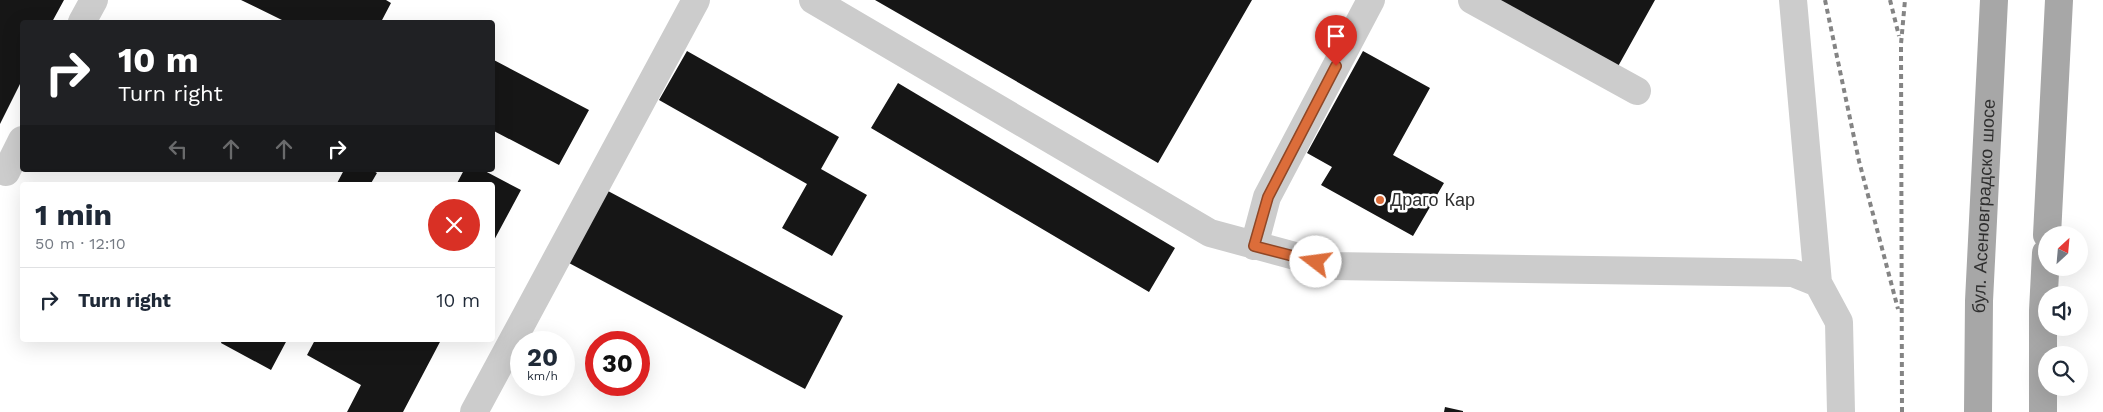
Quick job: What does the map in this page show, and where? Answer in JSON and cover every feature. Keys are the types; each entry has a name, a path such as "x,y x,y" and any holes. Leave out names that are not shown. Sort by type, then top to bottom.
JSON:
{"main road":[{"name":"бул. Асеновградско шосе","path":"1978,412 1979,301 1994,0"},
{"path":"2047,226 2059,0"},
{"path":"2043,412 2045,276"}],"street":[{"path":"83,20 94,0"},
{"path":"474,412 696,0"},
{"path":"814,0 1210,233 1254,246 1332,266 1793,273 1818,283"},
{"path":"1254,246 1268,197 1371,0"},
{"path":"1472,0 1637,90"},
{"path":"1793,0 1818,283 1839,322 1841,412"},
{"path":"0,168 6,172 20,144"}],"building":[{"path":"0,0 64,0 53,20 20,20 20,84 0,124"},
{"path":"241,0 386,0 391,3 382,20 282,20"},
{"path":"875,0 1252,0 1158,163"},
{"path":"1493,0 1655,0 1616,70"},
{"path":"687,51 839,137 821,169 867,195 832,256 782,228 807,184 659,100"},
{"path":"1363,51 1430,88 1393,155 1444,183 1413,236 1321,185 1332,167 1307,153"},
{"path":"495,61 589,110 559,165 495,132"},
{"path":"898,83 1175,248 1149,292 871,128"},
{"path":"343,172 377,173 372,182 338,182"},
{"path":"463,172 487,172 521,190 495,238 495,182 458,182"},
{"path":"608,191 843,316 805,389 569,263"},
{"path":"221,342 286,342 271,370"},
{"path":"314,342 440,342 403,412 347,412 361,385 307,355"},
{"path":"1445,407 1463,411 1463,412 1444,412"}],"railway":[{"path":"1825,0 1859,161 1898,309"},
{"path":"1890,0 1899,36"},
{"path":"1902,412 1901,44 1905,0"}],"place":[{"name":"Драго Кар","path":"1380,200"}],"route":[{"path":"1316,262 1254,246 1268,197 1336,66"}]}
